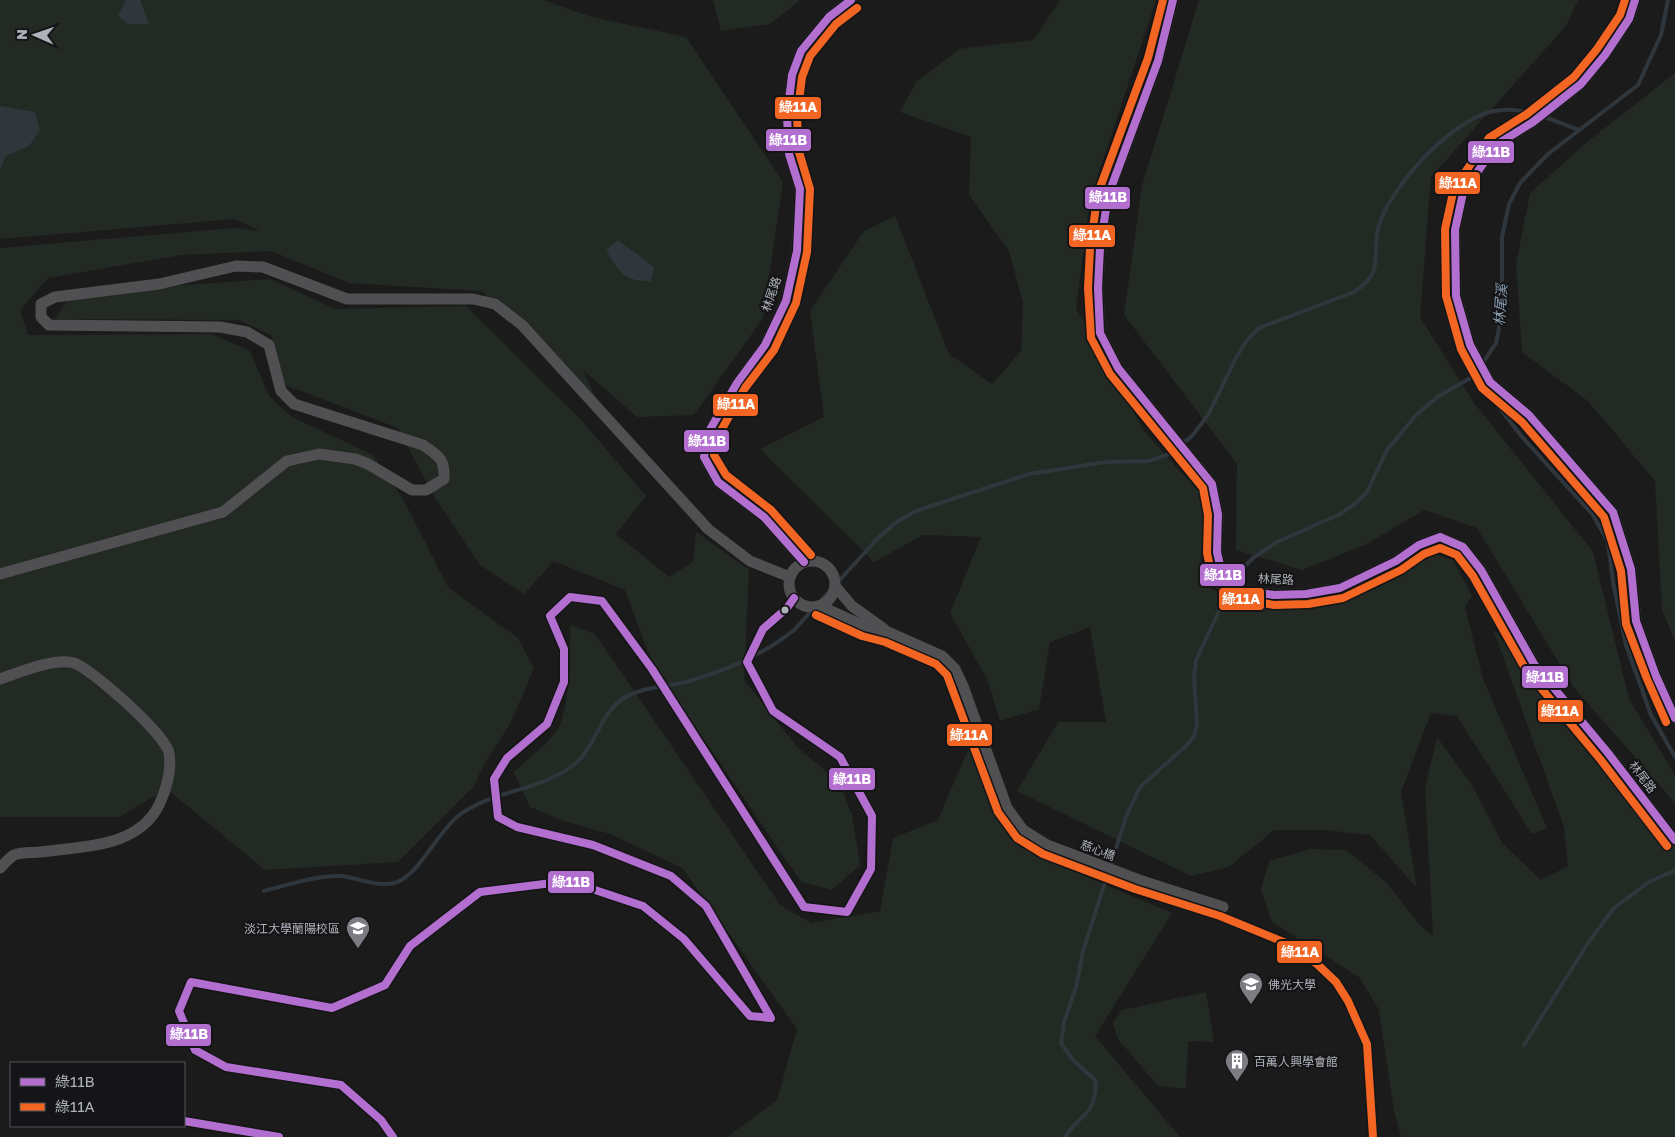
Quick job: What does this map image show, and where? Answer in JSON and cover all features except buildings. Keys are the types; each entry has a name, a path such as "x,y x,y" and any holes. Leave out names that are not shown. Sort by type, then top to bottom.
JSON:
{"street":[{"name":"林尾路","path":"804,562 764,517 718,482 704,457 708,433 737,383 765,345 786,300 797,251 800,189 789,154 787,117 792,75 801,51 829,17 851,0"},
{"name":"林尾路","path":"1174,0 1158,61 1108,196 1099,268 1100,333 1118,368 1212,484 1218,514 1217,552 1222,574 1235,589 1274,595 1306,594 1340,588 1396,561 1419,545 1440,538 1462,547 1481,570 1534,664 1608,753 1675,840"},
{"path":"1635,0 1629,18 1615,40 1581,84 1533,122 1496,145 1463,193 1455,230 1456,296 1470,345 1490,382 1529,415 1613,512 1631,569 1636,621 1656,676 1675,718"},
{"path":"0,574 223,512 287,461 319,454 355,459 368,464 412,490 426,490 444,479 445,466 440,458 423,445 294,404 281,391 269,345 247,332 220,327 49,325 41,317 41,304 55,297 159,284 236,266 263,267 347,299 473,299 495,304 522,325 708,529 750,561 790,577"},
{"path":"804,562 819,562 826,565 832,571 835,586 852,606 888,632 866,627 820,606 806,606 794,598 790,592 790,577 793,570 804,562"},
{"path":"820,606 830,598 835,586"},
{"name":"慈心橋","path":"888,632 942,656 955,669 963,686 1007,808 1023,830 1047,845 1139,880 1222,907"},
{"path":"0,680 60,662 74,663 95,676 148,723 169,752 168,781 149,821 126,837 98,844 14,855 0,868"}],"shaded area":[{"path":"0,0 543,0 592,17 686,37 783,182 763,318 694,415 637,417 583,370 596,398 481,291 349,283 271,251 181,255 48,278 20,310 28,335 212,334 250,351 269,396 292,417 373,455 404,501 448,587 518,638 534,668 510,724 483,766 474,786 398,862 265,870 167,789 119,817 0,817 0,248 234,228 260,231 235,219 0,239"},
{"path":"126,0 140,0 149,24 128,24 118,16"},
{"path":"713,0 800,0 770,24 721,31"},
{"path":"1060,0 1156,0 1090,199 1076,308 1144,431 1205,499 1199,583 1255,610 1377,578 1430,553 1453,560 1472,596 1465,607 1483,679 1547,828 1532,834 1457,716 1431,713 1401,792 1417,888 1370,835 1325,830 1274,830 1229,867 1191,876 1017,791 1058,722 1106,722 1090,627 1050,642 1039,709 1000,721 988,681 950,613 981,537 923,535 874,562 760,449 824,417 810,311 864,231 895,216 949,354 992,384 1021,351 1023,303 1009,251 969,195 971,137 900,112 916,82 959,49 1033,40"},
{"path":"1199,0 1578,0 1566,26 1431,177 1420,317 1474,403 1593,552 1629,699 1675,775 1675,803 1575,689 1477,528 1424,510 1365,545 1302,570 1236,550 1237,464 1124,315 1142,186"},
{"path":"1675,73 1675,641 1662,610 1655,481 1588,401 1522,352 1516,264 1530,193 1587,142"},
{"path":"0,106 35,112 40,130 29,146 6,156 0,169"},
{"path":"618,240 654,267 651,281 635,280 619,270 606,250"},
{"path":"270,279 335,309 466,306 582,421 646,496 616,534 669,577 693,562 696,532 749,570 744,680 797,747 839,782 852,815 860,865 832,890 801,882 652,663 625,590 554,561 524,594 480,565 434,496 398,428 285,385 271,335 239,320 55,319 67,301 141,288"},
{"path":"570,625 595,634 781,906 812,923 880,911 893,838 938,820 971,743 999,815 1035,855 1172,913 1095,1036 1180,1137 727,1137 777,1100 797,1029 682,868 610,834 561,820 530,807 514,772 541,748 556,732 561,723 569,680"},
{"path":"1493,629 1675,845 1675,1137 1401,1137 1394,1111 1379,1010 1359,977 1272,922 1261,890 1269,861 1311,849 1346,850 1387,883 1419,924 1433,936 1425,789 1437,737 1472,785 1502,843 1541,880 1568,866 1564,827"},
{"path":"1206,992 1214,1042 1188,1041 1186,1089 1158,1086 1118,1039 1113,1023 1122,1010"}],"waterway":[{"name":"林尾溪","path":"1668,0 1661,35 1638,85 1548,154 1520,183 1509,204 1502,237 1502,314 1496,343 1474,376 1523,438 1593,515 1608,542 1613,582 1626,645 1651,715 1675,757"},
{"path":"264,891 302,881 332,876 342,876 381,884 394,883 402,879 419,864 450,824 471,807 547,780 575,764 588,749 602,722 621,700 636,692 686,682 715,673 743,662 782,639 794,630 879,537 898,521 916,511 1029,474 1106,462 1149,461 1169,454 1192,436 1208,415 1237,356 1247,340 1259,328 1354,292 1371,277 1376,261 1377,233 1388,206 1413,170 1448,136 1466,123 1484,114 1502,110 1532,113 1579,130"},
{"path":"1065,1137 1086,1114 1093,1102 1095,1093 1096,1081 1073,1060 1061,1043 1064,1022 1076,987 1083,951 1126,817 1140,787 1186,746 1194,736 1197,724 1194,677 1196,660 1236,575 1253,558 1275,543 1340,514 1356,503 1367,492 1387,450 1417,414 1439,396 1474,376"},
{"path":"1524,1045 1588,943 1614,908 1649,882 1675,870"}],"transit line":[{"name":"綠11B","path":"804,562 764,517 718,482 704,457 708,433 737,383 765,345 786,301 797,251 800,189 789,154 787,117 792,75 801,51 829,17 851,0"},
{"name":"綠11A","path":"1163,0 1148,58 1098,193 1090,248 1088,288 1091,338 1110,374 1203,488 1208,515 1207,553 1212,576 1230,597 1274,605 1308,604 1343,598 1401,570 1424,554 1440,548 1457,555 1473,576 1526,670 1600,759 1667,846"},
{"name":"綠11B","path":"1173,0 1158,61 1108,196 1100,248 1098,288 1100,333 1118,368 1212,484 1218,514 1217,552 1222,574 1235,589 1274,595 1306,594 1340,588 1396,561 1419,545 1440,537 1463,547 1481,570 1534,664 1608,753 1675,840"},
{"name":"綠11A","path":"1625,0 1620,15 1597,49 1574,77 1527,114 1489,138 1454,188 1445,229 1446,296 1461,349 1482,388 1522,422 1604,517 1621,571 1626,624 1666,722"},
{"name":"綠11B","path":"1635,0 1629,19 1605,55 1581,84 1533,122 1496,145 1463,193 1455,230 1456,296 1470,345 1490,382 1529,415 1613,512 1631,569 1636,621 1656,676 1675,718"},
{"name":"綠11A","path":"811,555 771,510 726,475 714,455 718,436 745,388 774,350 796,303 807,252 810,189 799,152 797,117 802,77 810,56 836,24 857,8"},
{"name":"綠11B","path":"393,1137 381,1120 341,1085 226,1067 195,1050 179,1011 191,982 332,1008 385,985 410,946 480,892 568,881 643,906 684,939 750,1016 771,1018 706,906 671,876 593,845 517,827 498,817 494,779 507,758 547,724 564,682 564,649 550,616 570,597 602,601 652,669 804,907 847,912 871,869 872,816 840,757 773,711 747,662 763,629 787,608 794,598"},
{"name":"綠11A","path":"816,615 862,636 885,642 936,664 947,675 998,812 1017,838 1043,854 1135,889 1220,916 1286,943 1317,964 1336,982 1348,1001 1367,1044 1373,1137"},
{"name":"綠11B","path":"185,1121 279,1137"}],"place":[{"name":"淡江大學蘭陽校區","path":"358,949"},
{"name":"佛光大學","path":"1251,1005"},
{"name":"百萬人興學會館","path":"1237,1082"}]}
